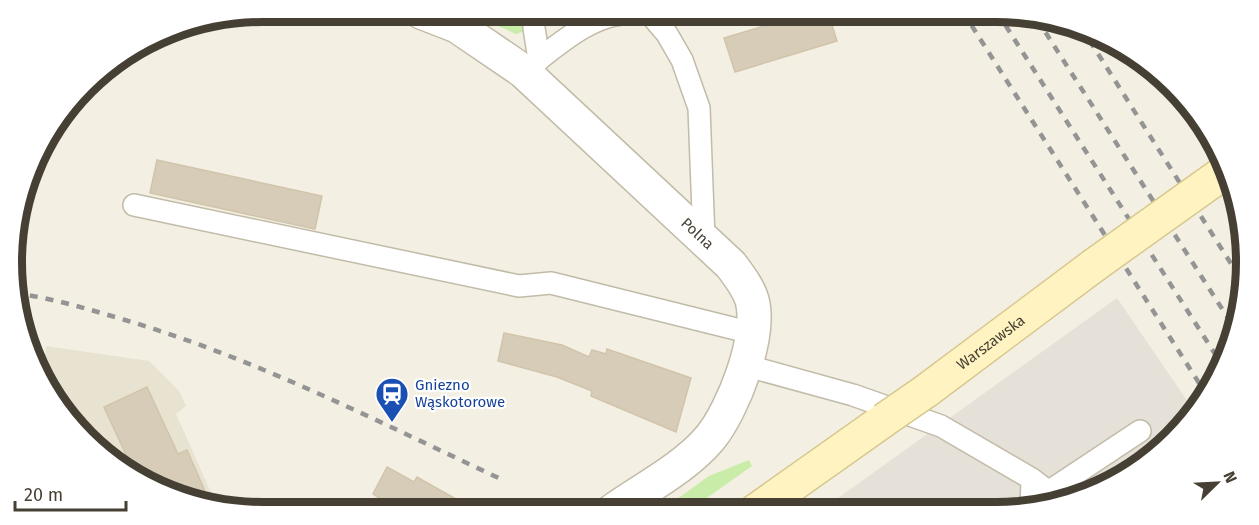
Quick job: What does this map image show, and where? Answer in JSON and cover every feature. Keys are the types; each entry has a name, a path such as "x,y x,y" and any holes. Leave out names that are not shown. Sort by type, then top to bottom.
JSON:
{"street":[{"name":"Polna","path":"447,22 531,65 731,265 753,301 752,333 744,365 725,416 709,439 690,457 625,502"},
{"name":"Warszawska","path":"768,502 926,391 1093,266 1220,175"}],"lane":[{"path":"531,65 598,22"},
{"path":"657,22 667,34 682,60 699,108 704,239"},
{"path":"531,65 534,28"},
{"path":"134,205 519,286 550,283 752,333"},
{"path":"744,365 853,395 941,426 1047,491 1140,431"}],"shaded area":[{"path":"1117,298 1190,405 1177,421 1143,453 1103,478 1074,490 1043,498 1012,502 833,502"},
{"path":"46,346 149,361 179,391 186,406 176,414 213,497 185,490 156,478 116,453 72,409 45,363"}],"green space":[{"path":"489,22 549,22 546,24 516,34"},
{"path":"749,460 752,466 701,502 673,502 709,476"}],"building":[{"path":"778,22 831,22 837,41 735,72 724,38"},
{"path":"157,160 322,196 315,229 150,193"},
{"path":"504,333 562,345 589,357 592,350 606,354 607,349 691,378 676,432 591,396 592,391 557,377 498,361"},
{"path":"147,387 178,454 187,450 207,496 156,478 130,462 104,407"},
{"path":"387,467 414,482 417,477 461,502 386,502 373,494"}],"railway":[{"path":"969,22 1201,387"},
{"path":"1004,22 1217,357"},
{"path":"1042,27 1229,320"},
{"path":"1091,42 1236,272"},
{"path":"25,295 97,312 223,353 318,393 505,481"}],"place":[{"name":"Gniezno Wąskotorowe","path":"392,423"}]}
